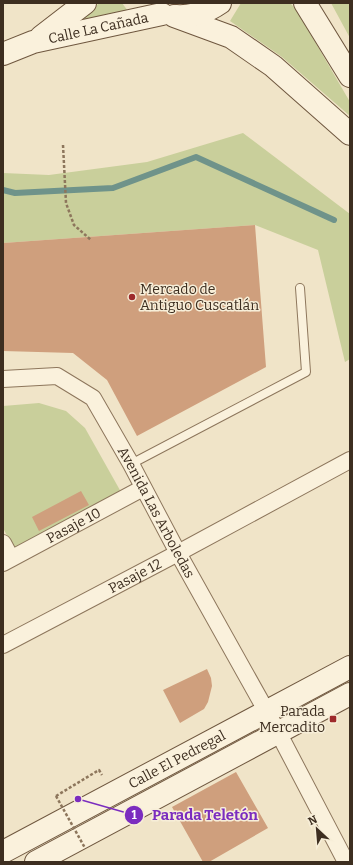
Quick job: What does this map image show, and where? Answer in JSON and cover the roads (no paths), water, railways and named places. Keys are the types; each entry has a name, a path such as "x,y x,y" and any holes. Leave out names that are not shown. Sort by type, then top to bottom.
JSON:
{"main road":[{"name":"Calle La Cañada","path":"33,42 85,3"},
{"path":"142,3 150,9 231,37 273,66 350,134"},
{"name":"Calle La Cañada","path":"3,54 33,42 168,15 195,15 220,3"},
{"path":"305,3 350,76"},
{"name":"Calle El Pedregal","path":"3,852 350,667"},
{"name":"Calle El Pedregal","path":"36,862 350,694"}],"street":[{"name":"Avenida Las Arboledas","path":"3,379 57,376 93,398 131,464 178,553 278,732 346,862"},
{"name":"Pasaje 12","path":"3,645 350,460"},
{"name":"Pasaje 10","path":"7,560 143,488"},
{"path":"3,543 7,560"}],"lane":[{"path":"131,464 306,372 300,288"}],"waterway":[{"path":"3,190 15,193 113,188 196,157 334,220"}],"place":[{"name":"Mercado de Antiguo Cuscatlán","path":"132,297"},
{"name":"Parada Mercadito","path":"333,719"},
{"name":"Parada Teletón","path":"78,799"}]}
